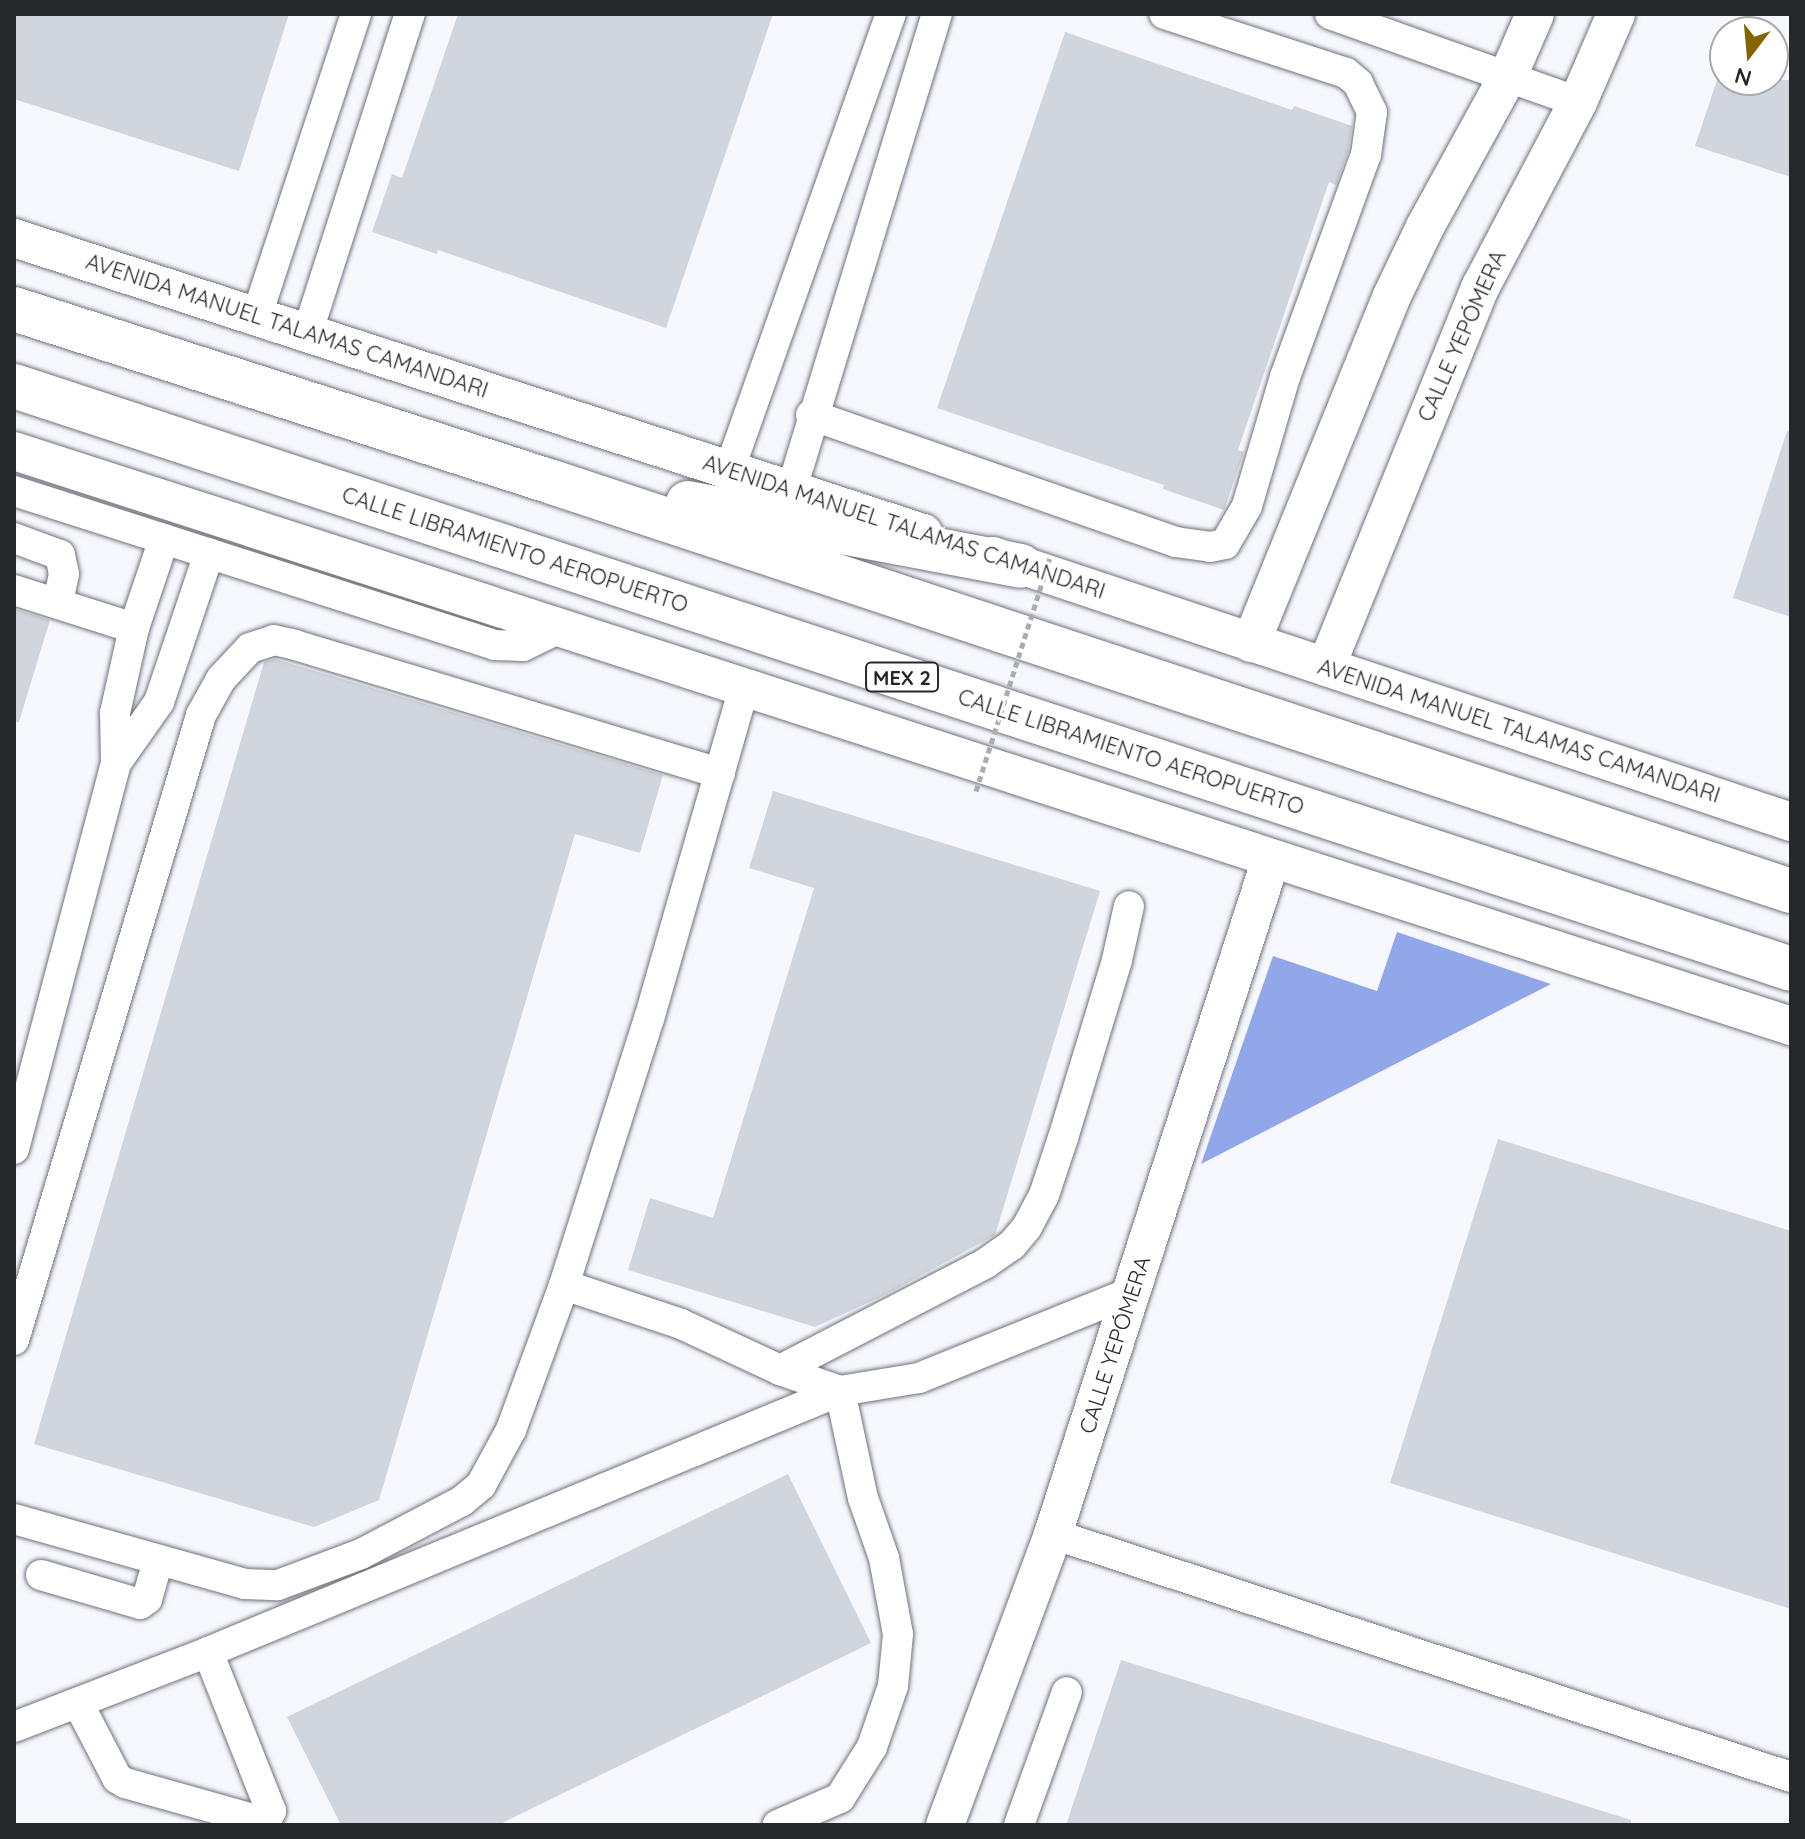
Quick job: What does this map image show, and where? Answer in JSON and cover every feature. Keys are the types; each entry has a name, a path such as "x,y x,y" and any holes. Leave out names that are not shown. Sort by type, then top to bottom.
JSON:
{"highway":[{"path":"14,309 512,469 1791,891"},
{"name":"CALLE LIBRAMIENTO AEROPUERTO","path":"14,386 1791,969"},
{"path":"512,469 1035,562"}],"main road":[{"path":"1251,643 1391,298 1425,227 1509,74 1535,14"},
{"name":"CALLE YEPÓMERA","path":"1326,667 1481,286 1578,102 1616,14"},
{"name":"AVENIDA MANUEL TALAMAS CAMANDARI","path":"14,238 792,488 1035,562 1251,643 1791,822"},
{"path":"14,451 1791,1026"},
{"name":"CALLE YEPÓMERA","path":"945,1825 1053,1534 1271,859"}],"street":[{"path":"257,315 356,14"},
{"path":"308,331 410,14"},
{"path":"730,468 891,14"},
{"path":"792,488 811,415 937,14"},
{"path":"811,415 1176,542 1210,547 1225,544 1247,506 1285,377 1366,155 1372,112 1358,83 1346,73 1164,14"},
{"path":"1330,14 1368,20 1578,102"},
{"path":"14,491 495,645 523,646 560,628"},
{"path":"14,538 60,555 64,574 58,603"},
{"path":"14,1149 116,763 115,713 134,628 164,539"},
{"path":"116,763 159,702 209,553"},
{"path":"14,590 134,628"},
{"path":"14,1340 201,715 221,679 250,648 274,640 295,645 720,773"},
{"path":"14,1519 245,1584 278,1585 361,1554 462,1501 481,1485 511,1430 564,1285 649,1019 744,688"},
{"path":"780,1370 986,1263 1012,1245 1027,1227 1044,1195 1063,1138 1117,960 1129,906"},
{"path":"564,1285 681,1324 780,1370 840,1391"},
{"path":"14,1727 208,1652 840,1391 919,1378 1132,1292"},
{"path":"778,1825 840,1798 872,1747 893,1686 898,1634 896,1619 884,1558 863,1498 840,1391"},
{"path":"1053,1534 1791,1777"},
{"path":"41,1575 140,1604 147,1599 158,1561"},
{"path":"78,1703 117,1778 260,1821 267,1819 271,1811 208,1652"},
{"path":"1019,1825 1067,1692"}],"path":[{"path":"976,791 1035,562"}],"water":[{"path":"1397,932 1551,984 1201,1164 1273,956 1377,991"}],"building":[{"path":"14,14 289,14 239,171 14,99"},
{"path":"458,14 773,14 666,328 438,250 437,254 372,232 392,174 402,178"},
{"path":"1065,32 1292,110 1294,106 1352,126 1348,151 1336,185 1329,182 1238,450 1244,452 1224,510 1163,489 1164,485 937,408"},
{"path":"1791,80 1791,177 1695,146 1712,96 1789,96"},
{"path":"1787,431 1791,432 1791,617 1733,598"},
{"path":"14,609 50,620 19,722 14,722"},
{"path":"275,659 663,775 640,853 575,834 379,1500 314,1527 34,1444 264,662"},
{"path":"773,791 1100,891 995,1235 887,1294 815,1327 628,1270 650,1198 713,1218 814,888 749,868"},
{"path":"1498,1139 1791,1231 1791,1609 1390,1483"},
{"path":"788,1474 871,1643 498,1825 341,1825 287,1717"},
{"path":"1121,1660 1631,1820 1631,1825 1066,1825"}]}
